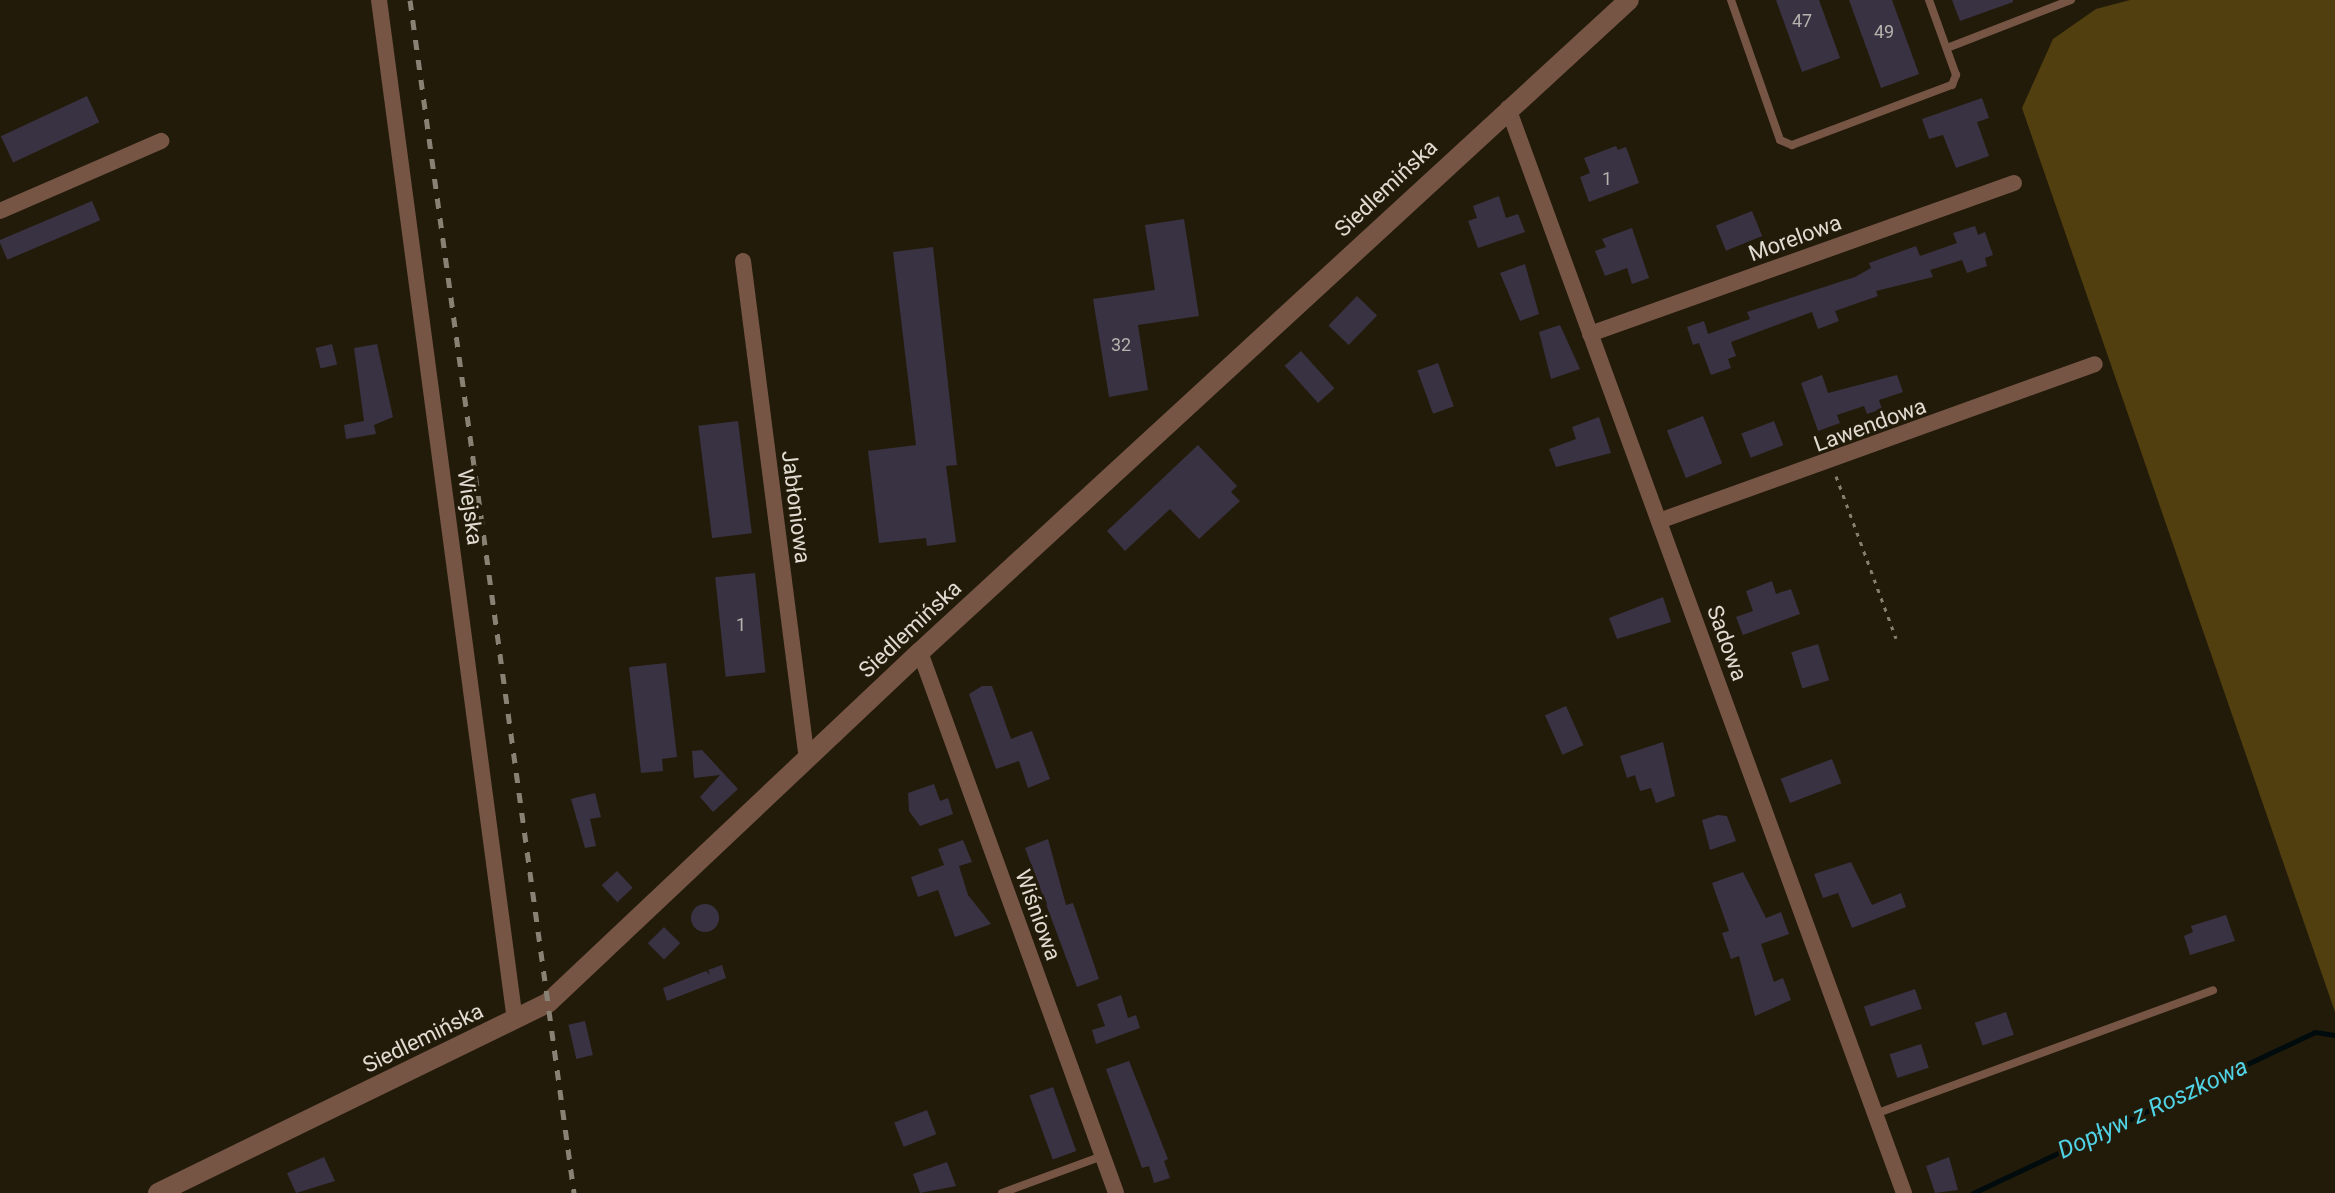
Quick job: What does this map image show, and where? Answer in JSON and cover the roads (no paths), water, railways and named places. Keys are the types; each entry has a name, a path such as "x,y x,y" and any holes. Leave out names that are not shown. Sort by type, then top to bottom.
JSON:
{"street":[{"name":"Wiejska","path":"379,0 515,1020"},
{"name":"Siedlemińska","path":"158,1193 515,1020 563,991 920,652 1508,108 1629,0"},
{"name":"Sadowa","path":"1508,108 1904,1193"},
{"path":"0,211 161,141"},
{"name":"Morelowa","path":"1590,334 2014,183"},
{"name":"Jabłoniowa","path":"743,261 807,760"},
{"name":"Lawendowa","path":"1659,521 1831,463 2095,364"},
{"name":"Wiśniowa","path":"920,652 1116,1193"}],"lane":[{"path":"1731,0 1780,140 1792,145 1952,85 1956,75 1929,0"},
{"path":"1947,48 2071,0"},
{"path":"1875,1114 2213,990"},
{"path":"1002,1193 1102,1156"}],"waterway":[{"name":"Dopływ z Roszkowa","path":"1973,1193 2315,1032 2335,1035"}],"railway":[{"path":"410,0 574,1193"}]}
